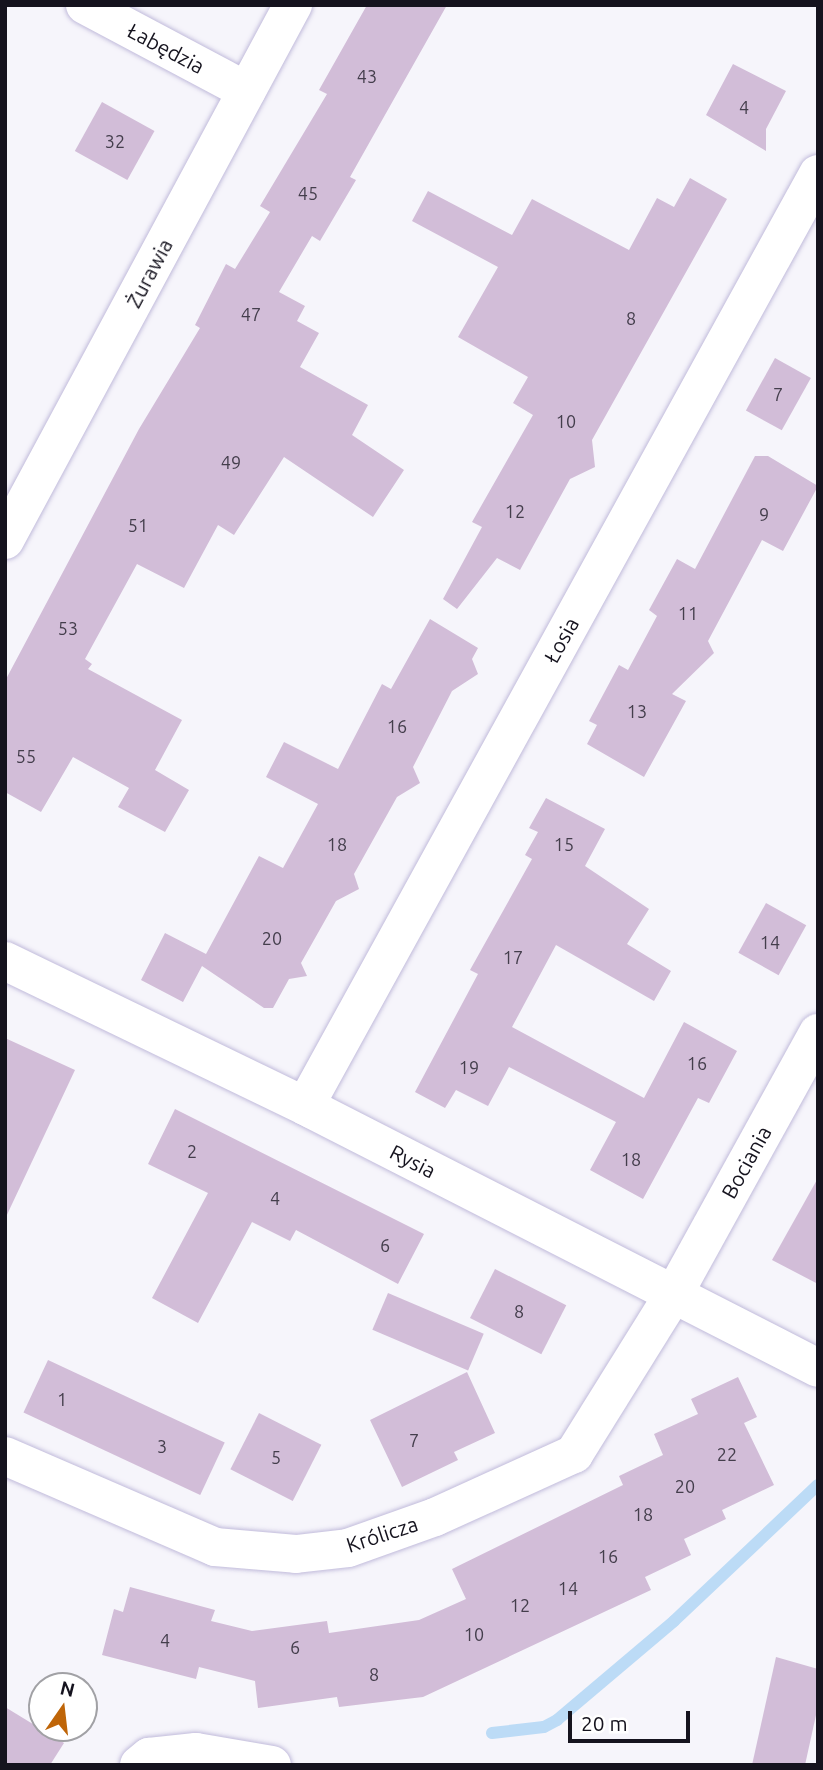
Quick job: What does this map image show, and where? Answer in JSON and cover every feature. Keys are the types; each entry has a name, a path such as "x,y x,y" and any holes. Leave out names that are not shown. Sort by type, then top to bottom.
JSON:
{"street":[{"name":"Łabędzia","path":"85,5 247,91"},
{"name":"Żurawia","path":"5,540 293,5"},
{"name":"Łosia","path":"305,1106 818,174"},
{"name":"Rysia","path":"5,961 305,1106 675,1292 818,1368"},
{"name":"Bociania","path":"675,1292 818,1033"},
{"name":"Królicza","path":"5,1456 215,1547 296,1554 348,1548 435,1517 575,1454 675,1292"},
{"path":"139,1765 149,1757 196,1752 272,1765"}],"building":[{"path":"367,5 447,5 350,177 356,180 320,241 312,236 279,292 305,306 297,321 319,333 300,367 368,405 352,435 404,470 373,517 284,457 234,535 218,525 184,588 137,564 85,659 92,664 88,669 182,720 155,770 189,790 165,832 118,807 129,788 73,757 41,812 5,792 5,681 139,429 200,328 195,325 226,264 235,269 270,212 260,206 327,94 319,90"},
{"path":"733,64 786,91 766,129 766,151 706,115"},
{"path":"102,102 154,131 127,180 75,151"},
{"path":"690,178 727,199 592,440 595,467 570,479 520,570 497,558 457,609 443,599 482,527 472,522 533,415 513,403 528,377 458,337 498,267 412,221 428,191 512,235 532,199 629,250 657,198 674,207"},
{"path":"775,358 811,378 782,430 746,410"},
{"path":"755,456 768,456 818,486 783,551 762,540 708,641 714,653 672,694 686,701 644,777 587,744 597,725 589,721 619,665 628,670 657,616 649,610 677,559 695,569"},
{"path":"430,619 478,648 472,659 478,674 452,691 413,767 420,783 397,797 354,874 359,889 336,901 301,963 307,976 289,979 273,1008 264,1008 202,966 183,1002 141,980 165,933 206,954 259,856 283,868 318,804 266,777 284,742 338,769 382,684 391,689"},
{"path":"546,798 605,829 585,866 649,909 627,944 671,971 654,1001 556,945 512,1027 644,1098 684,1022 737,1051 709,1103 698,1098 643,1199 590,1170 616,1122 509,1067 488,1106 456,1090 445,1108 415,1092 478,974 470,970 532,859 525,855 538,832 529,828"},
{"path":"766,903 806,925 779,975 738,953"},
{"path":"5,1038 75,1070 5,1219"},
{"path":"175,1109 424,1234 398,1284 296,1230 290,1241 252,1222 198,1323 152,1298 208,1193 148,1164"},
{"path":"818,1178 818,1284 772,1260"},
{"path":"495,1269 566,1305 541,1354 470,1318"},
{"path":"388,1293 484,1334 468,1370 372,1330"},
{"path":"48,1360 225,1442 200,1495 23,1413"},
{"path":"467,1372 495,1433 454,1452 458,1460 402,1487 370,1420"},
{"path":"738,1377 757,1417 744,1423 774,1485 722,1510 726,1519 684,1539 691,1555 645,1577 651,1590 423,1697 339,1707 337,1697 258,1708 255,1681 199,1667 196,1679 102,1655 114,1609 123,1612 130,1587 215,1610 211,1621 252,1631 327,1621 329,1633 419,1620 466,1599 452,1569 623,1485 619,1476 663,1455 654,1434 698,1414 691,1399"},
{"path":"259,1413 321,1445 293,1501 230,1469"},
{"path":"776,1657 818,1669 818,1706 805,1765 752,1765"},
{"path":"5,1707 28,1721 28,1742 64,1743 50,1765 5,1765"}],"waterway":[{"path":"492,1733 544,1727 557,1720 674,1621 818,1485"}]}
